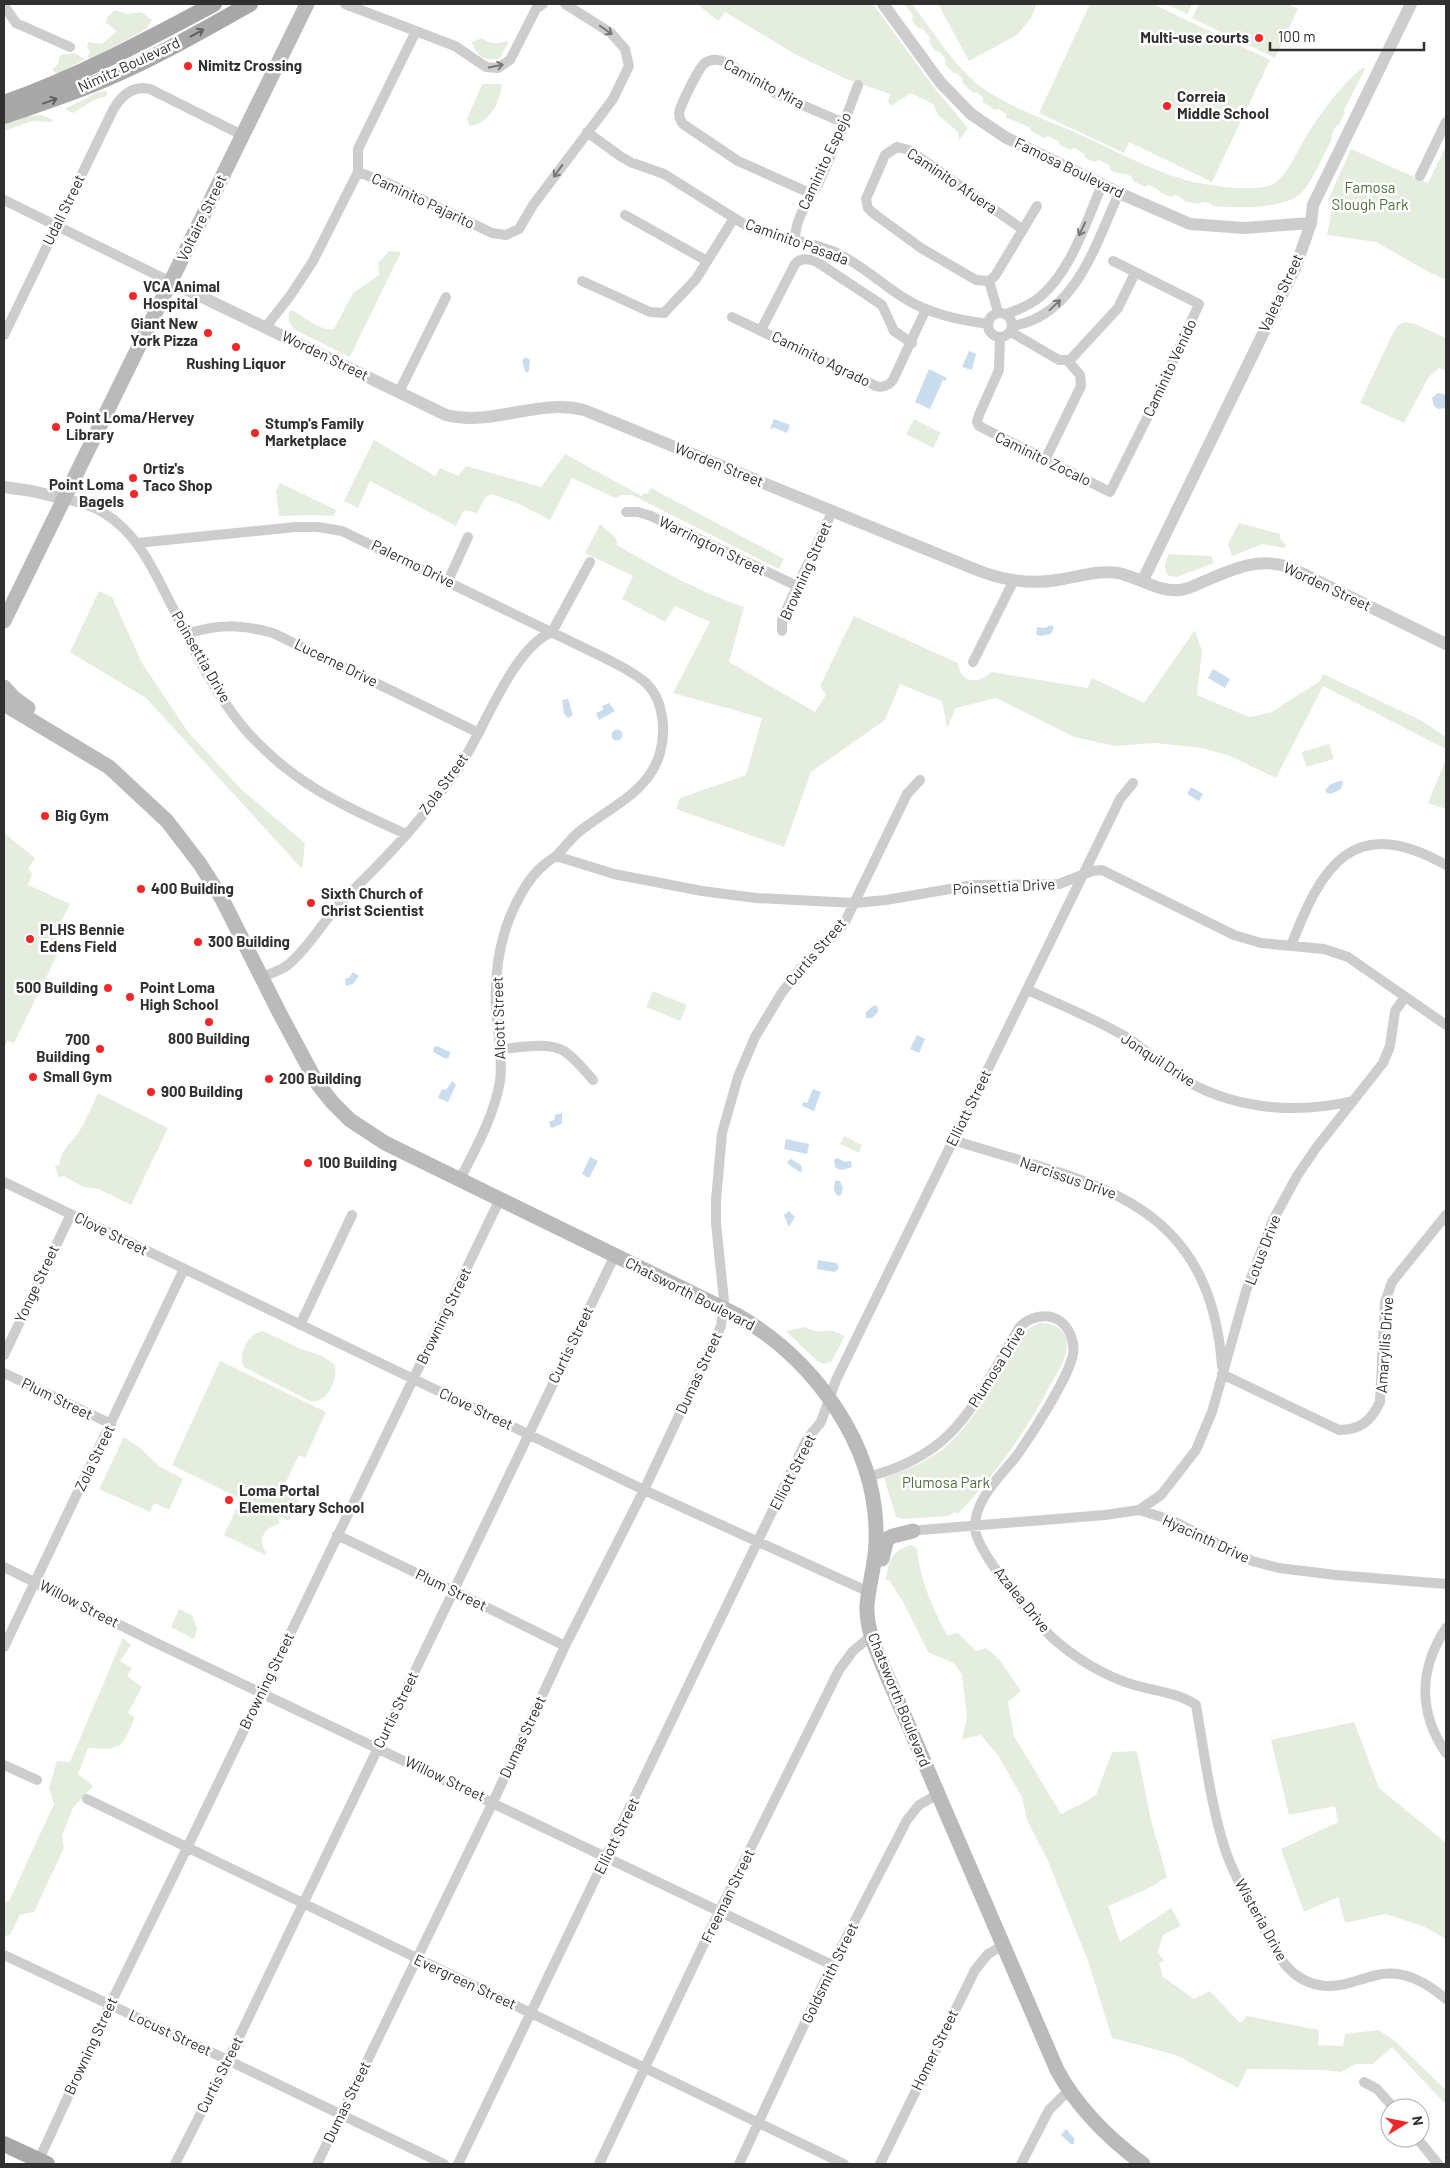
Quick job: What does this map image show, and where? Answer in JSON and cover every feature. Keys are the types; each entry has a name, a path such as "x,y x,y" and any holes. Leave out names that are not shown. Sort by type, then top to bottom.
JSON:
{"main road":[{"name":"Nimitz Boulevard","path":"4,103 42,89 116,56 214,4"},
{"name":"Nimitz Boulevard","path":"4,116 52,100 107,78 162,52 250,4"},
{"name":"Voltaire Street","path":"4,621 307,4"},
{"path":"4,687 19,703 60,726 65,740"},
{"name":"Chatsworth Boulevard","path":"4,704 109,767 142,795 167,821 215,887 309,1069 332,1102 350,1120 369,1133 460,1179 724,1308 782,1345 829,1396 853,1440 867,1477 872,1498 876,1533 869,1592 868,1613 871,1636 1048,2051 1069,2090 1096,2124 1112,2140 1143,2164"},
{"path":"872,1577 882,1564 887,1539 913,1531"},
{"path":"4,2144 41,2163"}],"street":[{"path":"345,4 455,46 483,66 494,68 504,65 514,54 536,9 543,4"},
{"name":"Caminito Pajarito","path":"415,32 358,149 358,172 390,184 492,233 506,235 519,229 533,205 613,99 628,66 628,57 625,49 611,33 565,4"},
{"name":"Famosa Boulevard","path":"883,4 940,82 972,114 1005,137 1119,193 1190,224 1244,228 1311,223"},
{"name":"Valeta Street","path":"1143,580 1296,266 1311,223 1313,204 1412,4"},
{"path":"4,6 16,23 70,47"},
{"name":"Caminito Mira","path":"812,194 738,161 683,124 680,118 680,109 700,68 706,62 716,59 777,94 844,123"},
{"name":"Caminito Espejo","path":"795,238 798,219 812,194 844,123 858,85"},
{"name":"Udall Street","path":"4,335 113,110 121,98 132,90 140,88 154,90 242,135"},
{"path":"1420,176 1446,122"},
{"name":"Caminito Pasada","path":"587,132 620,156 634,164 664,174 755,229 795,238 846,258 906,299 926,309 956,318 988,324"},
{"name":"Caminito Afuera","path":"989,281 980,282 968,276 921,248 873,213 866,203 867,195 886,155 893,148 901,147 909,150 1022,229"},
{"path":"265,328 290,296 313,261 358,172"},
{"path":"1102,185 1069,258 1057,278 1040,297 1019,309 991,316 988,324 993,335 1000,337 1011,329 1041,317 1069,290 1086,265 1119,193"},
{"name":"Worden Street","path":"4,200 440,412 465,418 487,418 546,406 584,410 988,575 1013,582 1050,581 1104,572 1119,573 1143,580 1165,590 1176,590 1186,589 1249,564 1280,564 1298,571 1446,644"},
{"path":"1011,329 1012,320 1002,313 989,281 995,276 1037,206"},
{"path":"625,215 707,261"},
{"path":"582,281 650,312 659,314 668,310 685,292 734,218"},
{"path":"761,330 795,264 805,259 817,262 882,305 894,330 912,343"},
{"name":"Caminito Venido","path":"1110,492 1148,416 1199,304 1113,261"},
{"path":"1011,329 1059,360 1068,361 1074,357 1118,308 1135,273"},
{"path":"399,392 446,297"},
{"name":"Caminito Agrado","path":"732,317 879,386 888,385 894,380 926,309"},
{"name":"Caminito Zocalo","path":"1000,337 999,370 979,415 978,424 985,431 1110,492"},
{"path":"1045,460 1081,384 1078,372 1068,361"},
{"name":"Poinsettia Drive","path":"4,487 32,491 90,506 104,513 125,530 150,562 186,634 242,726 274,760 296,778 343,806 406,834"},
{"name":"Warrington Street","path":"626,512 638,512 651,516 797,586"},
{"name":"Browning Street","path":"782,631 782,621 832,512"},
{"name":"Palermo Drive","path":"137,543 296,527 330,528 356,537 629,671 647,684 659,704"},
{"path":"448,581 468,537"},
{"name":"Zola Street","path":"262,976 280,970 293,961 336,908 406,834 450,781 525,653 540,637 552,632 590,562"},
{"path":"974,662 1013,582"},
{"name":"Lucerne Drive","path":"186,634 220,626 253,628 273,633 479,733"},
{"name":"Alcott Street","path":"460,1179 496,1099 500,1081 496,975 503,938 511,915 525,888 544,865 556,856 579,832 630,796 650,772 659,755 664,731 659,704"},
{"name":"Curtis Street","path":"724,1308 716,1224 716,1200 722,1133 729,1105 746,1057 768,1014 800,968 842,927 856,903 907,794 920,780"},
{"name":"Elliott Street","path":"458,2164 807,1439 821,1422 829,1396 1082,876 1120,799 1133,783"},
{"path":"1292,946 1316,890 1330,868 1340,858 1355,849 1382,843 1396,844 1410,848 1446,865"},
{"name":"Poinsettia Drive","path":"556,856 614,874 702,892 756,898 856,903 886,900 973,885 1059,884 1092,871 1102,870 1234,936 1260,943 1324,949 1348,957 1446,1025"},
{"name":"Jonquil Drive","path":"1028,990 1126,1038 1177,1075 1217,1096 1280,1108 1318,1108 1353,1101"},
{"name":"Lotus Drive","path":"1139,1510 1161,1495 1196,1450 1212,1412 1246,1292 1273,1220 1297,1176 1335,1122 1384,1061 1390,1046 1395,1011 1406,997"},
{"path":"500,1050 535,1046 557,1048 569,1055 592,1080"},
{"name":"Narcissus Drive","path":"953,1140 1106,1189 1126,1199 1160,1223 1186,1252 1212,1304 1218,1331 1222,1374"},
{"name":"Clove Street","path":"4,1182 644,1490 869,1592"},
{"name":"Browning Street","path":"41,2163 110,2005 500,1199"},
{"name":"Yonge Street","path":"4,1355 71,1214"},
{"name":"Amaryllis Drive","path":"1222,1374 1338,1430 1351,1430 1363,1424 1374,1414 1380,1402 1385,1302 1392,1282 1446,1214"},
{"path":"300,1325 352,1215"},
{"name":"Curtis Street","path":"175,2164 228,2060 615,1255"},
{"name":"Zola Street","path":"4,1647 184,1269"},
{"name":"Dumas Street","path":"317,2164 493,1802 565,1646 644,1490 721,1326 724,1308"},
{"name":"Plumosa Drive","path":"867,1477 906,1465 937,1446 971,1409 1022,1325 1031,1319 1041,1316 1057,1319 1067,1329 1072,1338 1074,1349 1072,1359 1055,1394 1024,1444 982,1500 976,1515 975,1526"},
{"name":"Plum Street","path":"4,1373 111,1424"},
{"name":"Hyacinth Drive","path":"876,1533 975,1526 1139,1510 1171,1520 1252,1561 1279,1568 1336,1575 1446,1584"},
{"name":"Azalea Drive","path":"975,1526 980,1545 1012,1591 1031,1616 1056,1640 1085,1662 1130,1684 1187,1698 1196,1705"},
{"name":"Plum Street","path":"337,1535 565,1646"},
{"name":"Willow Street","path":"4,1567 152,1641 378,1747 719,1912 832,1964"},
{"path":"1446,1628 1433,1650 1426,1675 1425,1690 1432,1729 1446,1753"},
{"name":"Freeman Street","path":"599,2164 719,1912 840,1670 853,1651 871,1636"},
{"name":"Wisteria Drive","path":"1196,1705 1224,1845 1236,1875 1279,1959 1294,1974 1314,1984 1342,1985 1379,1974 1396,1973 1420,1981 1446,1999"},
{"path":"4,1765 37,1780"},
{"name":"Goldsmith Street","path":"739,2164 832,1964 910,1815 924,1801 938,1794"},
{"name":"Evergreen Street","path":"87,1799 844,2164"},
{"name":"Homer Street","path":"880,2164 971,1976 988,1954 1002,1946"},
{"name":"Locust Street","path":"4,1955 444,2164"},
{"path":"1364,2082 1377,2088 1386,2098"},
{"path":"1021,2164 1048,2110 1069,2090"},
{"path":"1425,2148 1438,2164"}],"green space":[{"path":"697,4 873,4 932,85 968,128 959,140 958,132 938,115 933,104 911,93 891,106 888,102 890,94 844,78 795,54 725,12 718,21"},
{"path":"900,4 912,4 958,65 976,83 999,98 1159,171 1189,181 1220,186 1258,188 1268,186 1280,179 1331,100 1355,74 1364,67 1365,69 1315,172 1304,190 1297,197 1261,206 1212,206 1210,203 1202,202 1199,204 1184,201 1175,195 1171,197 1149,185 1145,187 1133,181 1131,176 1110,170 1110,166 1099,160 1094,162 1085,158 1084,154 1074,148 1070,150 1048,136 1044,138 1031,131 1030,127 1006,118 1006,114 999,109 995,110 983,102 983,98 977,92 973,93 962,82 963,79 957,73 953,73 945,64 946,60 940,52 935,51 929,42 930,38 912,20 913,15 906,6"},
{"path":"938,4 1037,4 1031,18 1017,35 969,61"},
{"path":"1090,4 1153,4 1270,60 1212,182 1129,142 1124,153 1039,113"},
{"name":"Multi-use courts","path":"1166,4 1192,4 1187,14"},
{"name":"Multi-use courts","path":"1199,4 1288,4 1298,9 1275,58 1192,18"},
{"path":"115,10 127,14 141,12 152,20 145,30 90,59 87,56 90,52 87,46 88,42 102,44 117,31 106,23 107,17"},
{"path":"482,38 492,43 509,41 500,58 486,59 478,54 472,42"},
{"path":"74,53 85,59 57,74 52,70 58,64 60,55"},
{"path":"482,84 502,84 499,98 488,117 469,126 467,119"},
{"path":"107,91 107,96 94,100 73,113 65,109 98,92"},
{"path":"42,115 53,120 51,122 32,121 4,131 4,124 28,116"},
{"name":"Famosa Slough Park","path":"1446,146 1446,280 1376,242 1327,235 1331,214 1328,200 1351,149 1428,183"},
{"path":"389,251 401,252 350,357 295,330 290,324 288,315 292,310 317,326 334,329 353,293 379,275 378,263"},
{"path":"1405,322 1415,324 1446,338 1446,367 1445,370 1439,368 1428,378 1404,423 1360,403 1391,337 1398,325"},
{"path":"914,419 941,433 933,448 906,434"},
{"path":"374,440 435,476 440,468 458,476 466,466 541,487 565,454 642,496 644,493 647,494 651,488 784,559 779,569 632,495 622,495 615,498 572,478 550,520 517,503 492,494 486,496 477,513 464,510 456,526 370,481 358,508 344,501"},
{"path":"280,483 336,510 334,516 279,516 276,491"},
{"path":"1239,523 1280,534 1280,538 1286,545 1284,548 1263,544 1232,556 1228,544"},
{"path":"600,524 616,538 617,545 632,554 695,587 744,607 729,662 815,712 826,695 820,686 854,616 958,663 962,675 970,680 981,679 991,672 1088,688 1092,678 1144,703 1195,630 1202,651 1197,695 1249,717 1270,713 1320,681 1323,674 1422,721 1446,737 1446,749 1323,686 1276,778 1230,756 1202,748 1155,743 1115,746 1074,737 996,698 956,708 947,728 942,701 900,684 885,720 811,772 784,847 676,809 680,798 746,775 762,718 673,693 710,622 675,606 665,622 622,599 633,576 585,553"},
{"path":"1169,554 1211,556 1214,563 1177,577 1169,576 1165,563"},
{"path":"99,591 112,597 142,663 188,732 242,790 305,843 302,869 146,698 70,652"},
{"path":"1329,744 1334,759 1306,767 1302,752"},
{"path":"1446,759 1446,809 1428,803"},
{"name":"PLHS Bennie Edens Field","path":"4,833 35,858 28,869 32,874 28,885 70,904 53,938 63,943 14,1043 7,1041 4,1048"},
{"path":"653,991 687,1005 680,1021 646,1007"},
{"path":"98,1093 168,1128 131,1205 99,1189 83,1187 64,1176 59,1178 55,1166 60,1164 62,1154 80,1130"},
{"path":"844,1136 862,1145 859,1153 840,1144"},
{"name":"Plumosa Park","path":"1039,1323 1049,1324 1062,1331 1067,1340 1067,1351 1041,1402 1009,1452 985,1484 958,1514 954,1512 949,1516 903,1519 896,1517 884,1478 919,1464 941,1451 952,1441 988,1395 1024,1331"},
{"path":"806,1327 816,1331 833,1331 845,1336 831,1362 824,1364 817,1361 786,1331"},
{"path":"263,1331 301,1349 320,1355 334,1364 334,1382 331,1389 322,1399 310,1401 244,1367 242,1356 246,1345 253,1335"},
{"path":"220,1361 326,1412 305,1458 299,1455 281,1492 299,1501 289,1521 271,1513 279,1518 279,1524 269,1528 262,1539 265,1555 224,1535 241,1499 172,1465"},
{"path":"124,1437 140,1448 159,1466 183,1479 169,1510 154,1503 150,1512 99,1489"},
{"path":"911,1545 917,1549 921,1572 928,1593 947,1635 958,1633 976,1651 986,1648 999,1659 1021,1691 1008,1702 1014,1736 1061,1814 1096,1795 1112,1752 1137,1751 1151,1820 1167,1877 1147,1889 1108,1906 1120,1942 1171,1908 1181,1926 1163,1935 1158,1952 1164,1961 1159,1963 1163,1977 1194,1999 1210,1991 1240,2023 1247,2016 1319,2030 1318,2045 1343,2046 1345,2034 1378,2030 1394,2040 1446,2090 1446,2105 1392,2047 1373,2064 1356,2064 1341,2072 1247,2069 1238,2088 1176,2055 1112,2038 1088,1961 1048,1861 1027,1820 1022,1797 999,1757 981,1735 962,1739 967,1717 962,1675 955,1664 928,1652 902,1600 889,1580 886,1580 892,1558 899,1551"},
{"path":"179,1609 192,1615 197,1629 194,1639 171,1627"},
{"path":"123,1638 131,1645 120,1661 132,1668 127,1676 142,1687 128,1713 135,1717 124,1741 120,1745 108,1749 88,1748 78,1774 93,1786 73,1808 62,1835 64,1848 34,1912 20,1915 10,1935 4,1936 4,1902 9,1901 54,1804 49,1788 57,1761 70,1762"},
{"path":"1354,1722 1379,1788 1446,1843 1446,1939 1423,1926 1385,1914 1345,1923 1338,1897 1304,1912 1281,1849 1338,1822 1335,1806 1289,1815 1271,1740"}],"water":[{"path":"969,351 976,354 972,370 962,367"},
{"path":"525,357 530,360 529,371 526,373 522,361"},
{"path":"929,369 947,378 945,381 943,380 930,409 915,402"},
{"path":"1438,393 1446,395 1446,408 1438,409 1434,406 1432,398"},
{"path":"774,419 790,425 787,433 773,427 770,429"},
{"path":"1051,625 1054,627 1051,634 1040,636 1036,634 1037,627 1045,628"},
{"path":"1213,669 1230,679 1225,688 1208,678"},
{"path":"568,699 573,715 568,718 564,714 562,700"},
{"path":"609,703 615,711 599,720 596,713 603,710 602,706"},
{"path":"617,729 623,735 617,741 611,735"},
{"path":"1343,781 1341,789 1331,794 1327,793 1325,790 1331,784"},
{"path":"1191,787 1203,794 1199,801 1187,794"},
{"path":"353,972 359,976 353,984 346,986 345,979 349,978"},
{"path":"877,1005 878,1012 872,1018 866,1018 866,1012"},
{"path":"917,1035 925,1039 919,1053 910,1049"},
{"path":"437,1046 450,1052 449,1057 446,1059 433,1052 434,1047"},
{"path":"452,1081 456,1085 448,1102 438,1098 442,1089 446,1090"},
{"path":"813,1089 821,1092 814,1111 802,1106 803,1102 807,1103"},
{"path":"562,1113 562,1124 551,1128 549,1122 554,1120 555,1115"},
{"path":"786,1139 809,1144 807,1154 784,1149"},
{"path":"590,1157 598,1161 589,1178 582,1174"},
{"path":"837,1158 845,1162 851,1161 852,1167 842,1170 838,1169 835,1167 834,1160"},
{"path":"791,1159 801,1165 802,1171 800,1172 789,1165 787,1162"},
{"path":"836,1180 840,1181 843,1188 839,1196 834,1189"},
{"path":"789,1211 795,1217 789,1227 784,1215"},
{"path":"818,1260 837,1263 839,1268 835,1272 817,1269"},
{"path":"1066,2129 1074,2138 1074,2144 1071,2144 1061,2135"}],"place":[{"name":"Multi-use courts","path":"1259,38"},
{"name":"Nimitz Crossing","path":"188,66"},
{"name":"Correia Middle School","path":"1167,106"},
{"name":"VCA Animal Hospital","path":"133,296"},
{"name":"Giant New York Pizza","path":"208,333"},
{"name":"Rushing Liquor","path":"236,347"},
{"name":"Point Loma/Hervey Library","path":"56,427"},
{"name":"Stump's Family Marketplace","path":"255,433"},
{"name":"Ortiz's Taco Shop","path":"133,478"},
{"name":"Point Loma Bagels","path":"134,494"},
{"name":"Big Gym","path":"45,816"},
{"name":"400 Building","path":"141,889"},
{"name":"Sixth Church of Christ Scientist","path":"311,903"},
{"name":"PLHS Bennie Edens Field","path":"30,939"},
{"name":"300 Building","path":"198,942"},
{"name":"500 Building","path":"108,988"},
{"name":"Point Loma High School","path":"130,997"},
{"name":"800 Building","path":"209,1022"},
{"name":"700 Building","path":"100,1049"},
{"name":"Small Gym","path":"33,1077"},
{"name":"200 Building","path":"269,1079"},
{"name":"900 Building","path":"151,1092"},
{"name":"100 Building","path":"308,1163"},
{"name":"Loma Portal Elementary School","path":"229,1500"}]}
